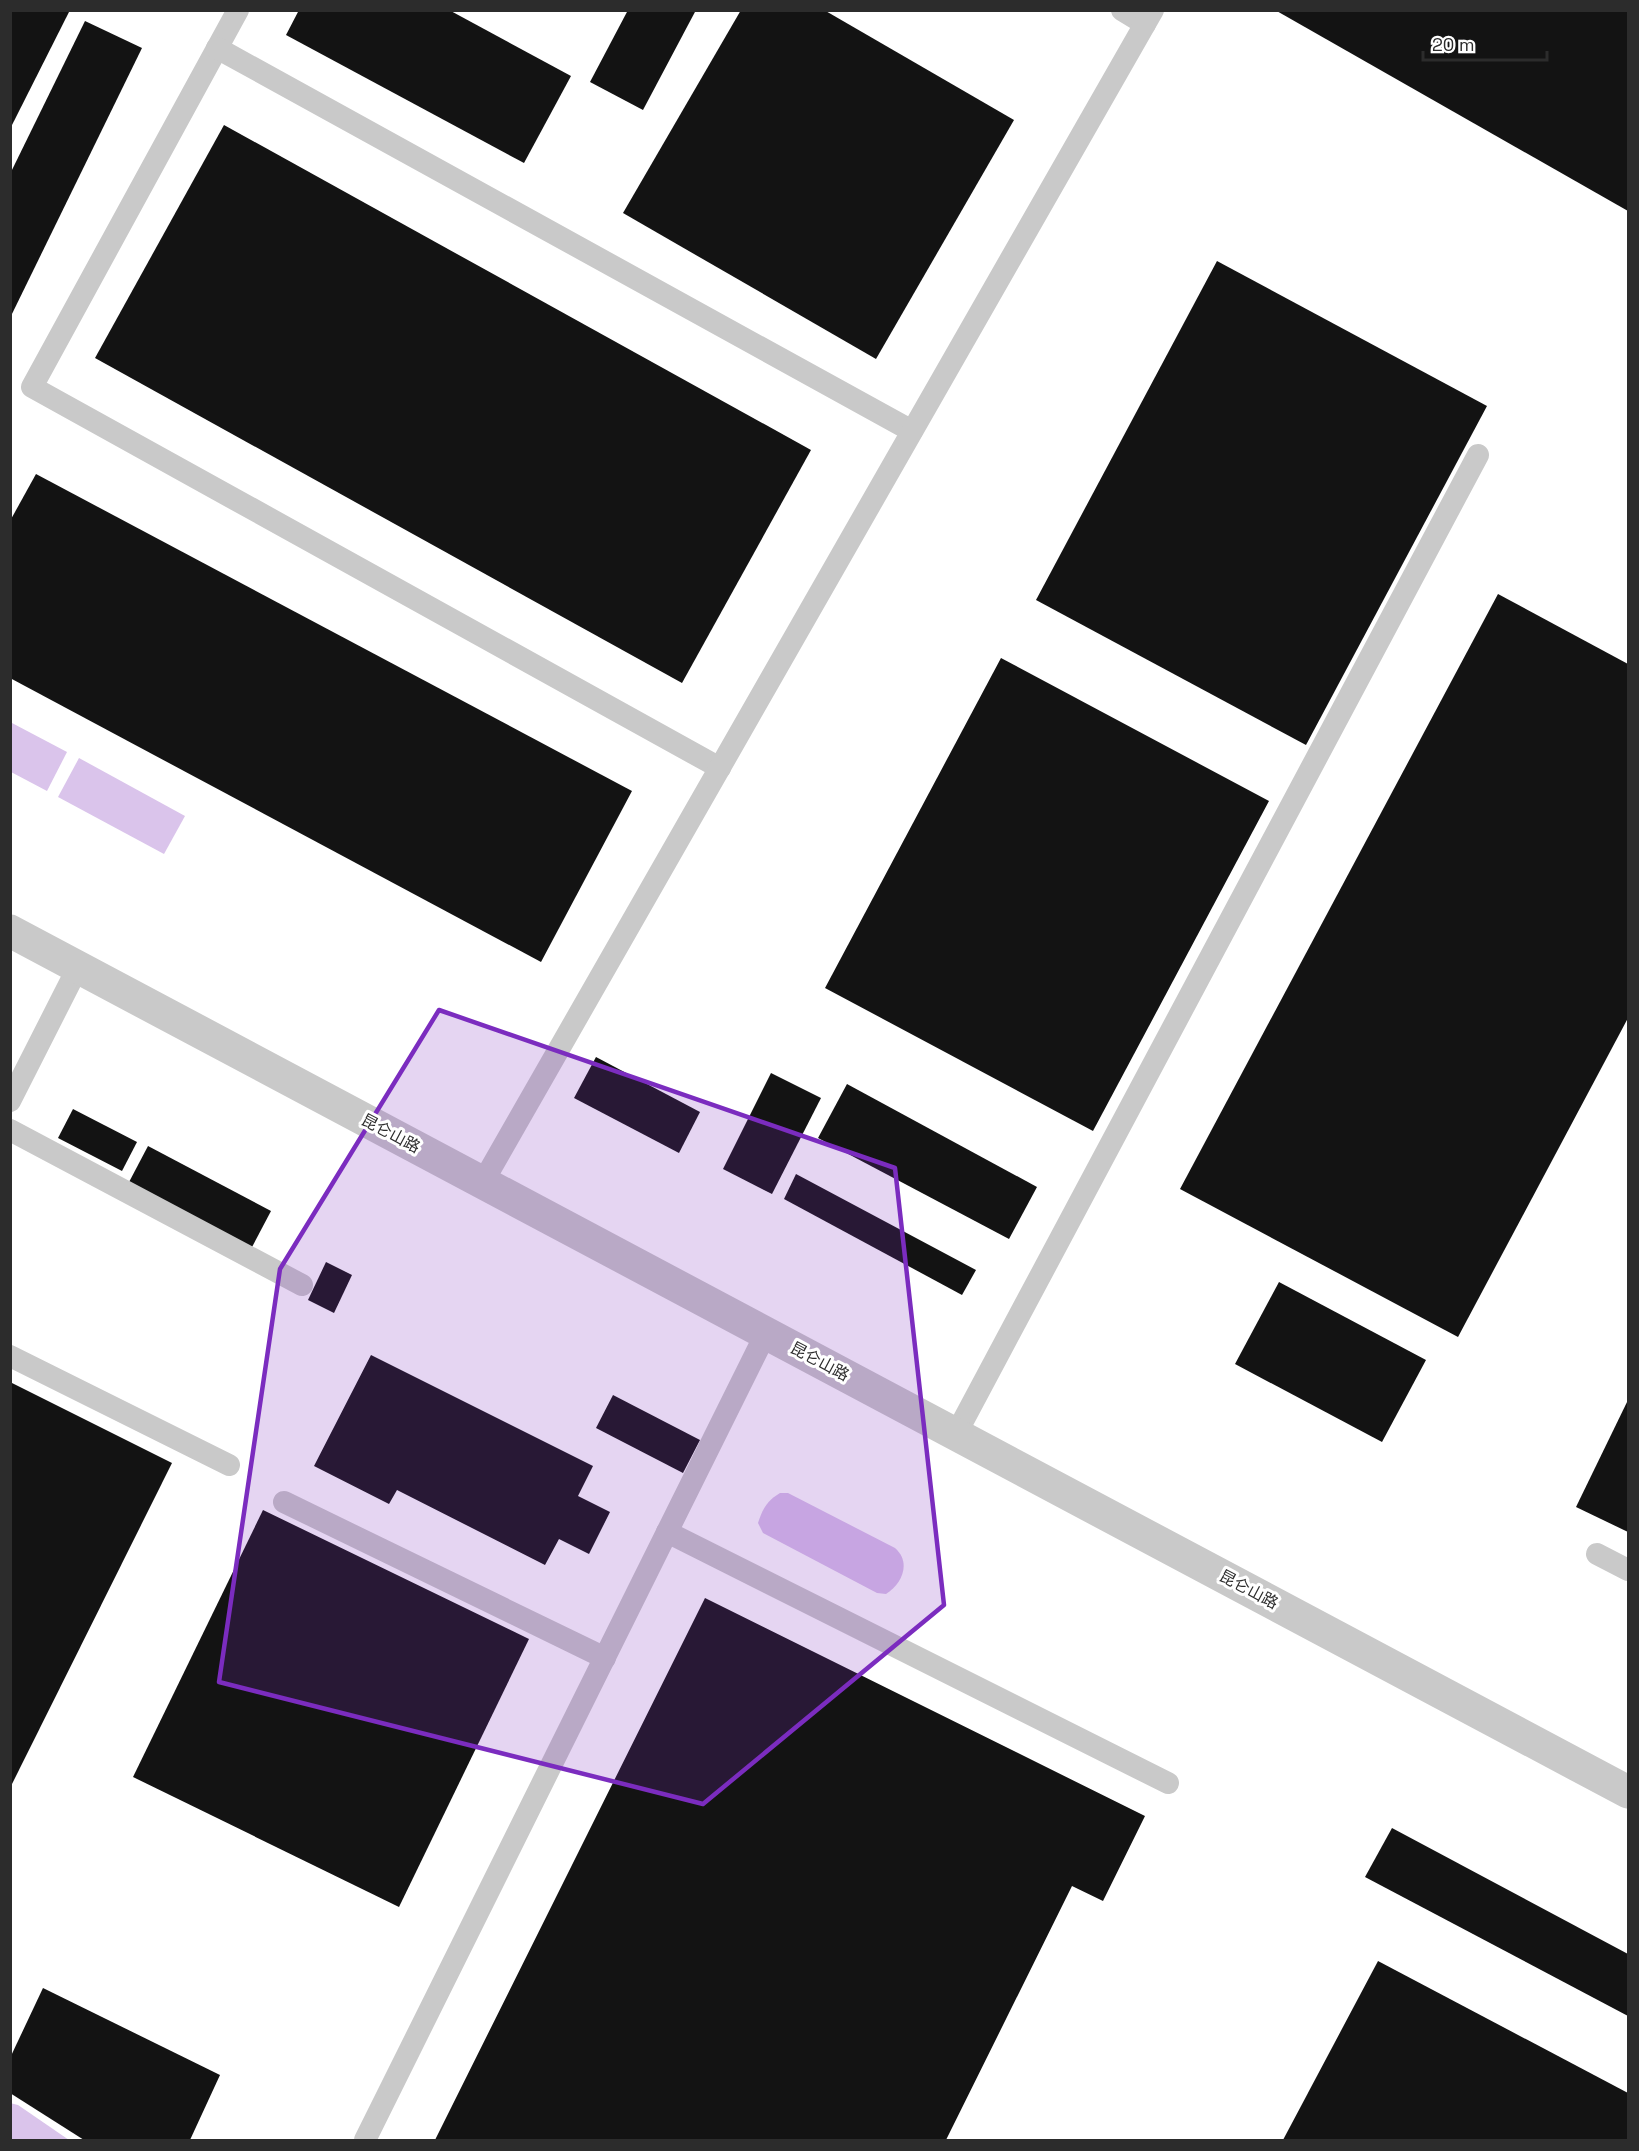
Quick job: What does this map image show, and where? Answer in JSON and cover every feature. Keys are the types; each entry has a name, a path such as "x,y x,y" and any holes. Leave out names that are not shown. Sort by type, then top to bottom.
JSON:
{"street":[{"name":"昆仑山路","path":"10,931 1629,1792"}],"lane":[{"path":"238,10 32,387 720,768"},
{"path":"483,1182 1149,17 1122,10"},
{"path":"217,48 912,431"},
{"path":"956,1434 1478,456"},
{"path":"10,1101 78,967"},
{"path":"10,1130 302,1285"},
{"path":"365,2140 766,1332"},
{"path":"10,1356 229,1464"},
{"path":"284,1502 605,1658"},
{"path":"667,1532 1168,1783"},
{"path":"1597,1554 1629,1570"}],"highlighted area":[{"path":"439,1010 895,1168 944,1605 703,1804 219,1682 280,1269"}],"shaded area":[{"path":"12,723 67,752 47,791 11,772"},
{"path":"79,758 185,816 164,854 58,797"},
{"path":"780,1493 788,1493 895,1548 904,1566 897,1584 886,1594 877,1593 763,1533 758,1523 762,1513 766,1505"},
{"path":"10,2103 18,2105 69,2140 11,2140"}],"building":[{"path":"10,10 70,10 10,129"},
{"path":"299,10 449,10 571,76 524,163 286,35"},
{"path":"628,10 696,10 643,110 590,82"},
{"path":"741,10 824,10 1014,120 876,359 623,213"},
{"path":"1275,10 1628,10 1628,211"},
{"path":"85,21 142,48 10,318 10,174"},
{"path":"224,125 811,450 682,683 95,358"},
{"path":"1217,261 1487,406 1306,745 1036,600"},
{"path":"36,474 632,791 541,962 10,678 10,521"},
{"path":"1498,594 1628,664 1628,1018 1458,1337 1180,1189"},
{"path":"1001,658 1269,801 1093,1131 825,988"},
{"path":"596,1057 700,1112 679,1153 574,1098"},
{"path":"771,1073 821,1098 772,1194 723,1169"},
{"path":"847,1084 1037,1187 1009,1239 818,1138"},
{"path":"73,1109 137,1142 122,1171 58,1138"},
{"path":"148,1146 271,1211 251,1249 128,1184"},
{"path":"796,1174 976,1270 962,1295 784,1199"},
{"path":"326,1262 352,1275 334,1313 308,1300"},
{"path":"1279,1282 1426,1360 1382,1442 1235,1364"},
{"path":"371,1355 593,1466 578,1496 610,1512 589,1554 559,1539 545,1565 397,1490 389,1504 314,1466"},
{"path":"10,1382 172,1463 10,1788"},
{"path":"613,1395 700,1440 683,1473 596,1428"},
{"path":"1628,1400 1628,1532 1576,1507"},
{"path":"263,1510 529,1639 399,1907 133,1777"},
{"path":"705,1598 1145,1816 1103,1901 1072,1886 946,2140 435,2140"},
{"path":"1392,1828 1628,1954 1628,2016 1365,1877"},
{"path":"1378,1961 1628,2093 1628,2140 1283,2140"},
{"path":"43,1988 220,2075 190,2140 84,2140 10,2093 10,2058"}]}
